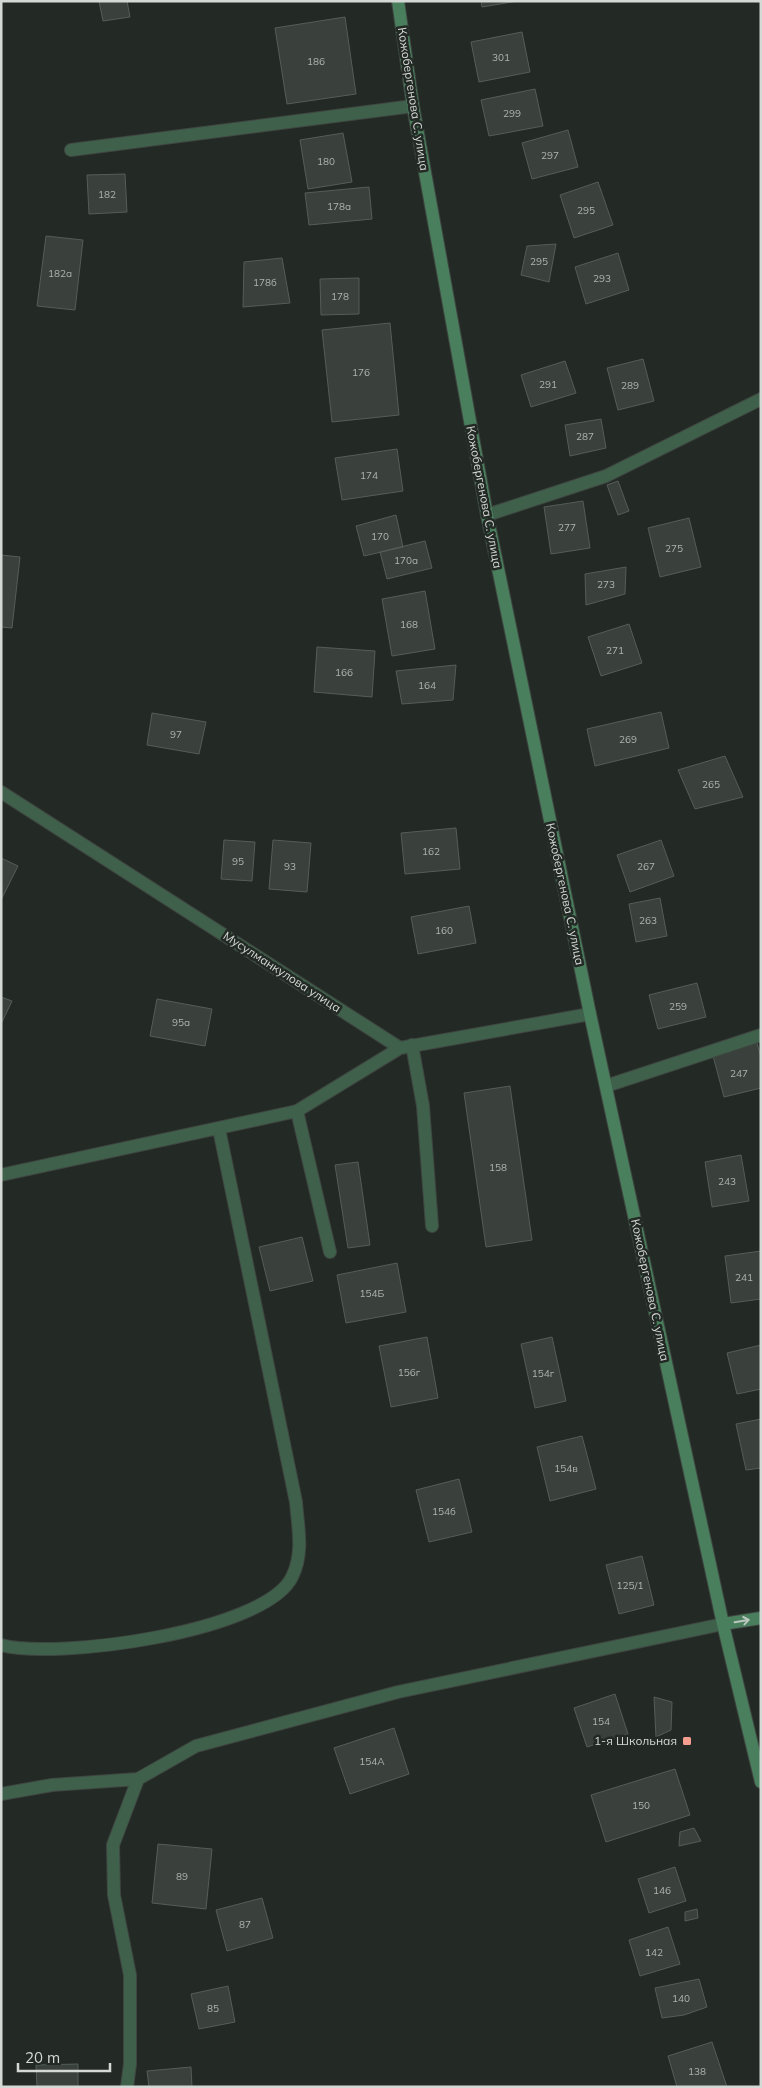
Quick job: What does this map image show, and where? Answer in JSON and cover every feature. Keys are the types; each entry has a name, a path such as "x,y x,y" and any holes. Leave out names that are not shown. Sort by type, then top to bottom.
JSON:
{"main road":[{"name":"Кожобергенова С. улица","path":"398,1 413,106 487,515 590,1014 723,1624 761,1782"},
{"path":"723,1624 761,1618"}],"street":[{"path":"70,150 413,106"},
{"path":"487,515 606,476 761,399"},
{"name":"Мусулманкулова улица","path":"1,792 406,1046"},
{"path":"1,1175 297,1111 406,1046 590,1014"},
{"path":"606,1086 761,1035"},
{"path":"406,1046 423,1106 432,1226"},
{"path":"297,1111 330,1252"},
{"path":"1,1645 58,1650 156,1637 232,1618 268,1601 292,1578 301,1550 296,1502 219,1129"},
{"path":"1,1794 52,1785 138,1779 196,1746 388,1694 723,1624"},
{"path":"127,2087 130,2064 130,1975 114,1895 113,1845 138,1779"}],"building":[{"path":"99,1 127,1 130,17 103,21"},
{"path":"481,1 518,1 482,7"},
{"path":"345,17 356,94 287,104 275,28"},
{"path":"522,32 530,72 479,82 471,42"},
{"path":"535,89 543,126 489,136 481,100"},
{"path":"568,130 578,167 532,179 522,143"},
{"path":"343,133 352,182 308,189 300,140"},
{"path":"125,174 127,212 89,214 87,175"},
{"path":"598,182 613,225 574,238 560,195"},
{"path":"369,187 372,219 309,225 305,193"},
{"path":"46,236 83,240 75,310 37,306"},
{"path":"556,244 549,282 521,275 527,246"},
{"path":"618,253 629,290 586,304 575,267"},
{"path":"282,258 290,303 243,307 244,262"},
{"path":"359,278 359,314 321,315 320,279"},
{"path":"390,323 399,415 332,422 322,330"},
{"path":"643,359 654,401 618,410 607,368"},
{"path":"565,361 576,393 531,407 521,375"},
{"path":"601,419 606,448 570,456 565,425"},
{"path":"397,449 403,491 342,500 335,458"},
{"path":"618,481 629,511 618,515 607,485"},
{"path":"583,501 590,548 551,554 544,507"},
{"path":"396,515 403,547 364,556 356,526"},
{"path":"689,518 701,567 660,577 648,528"},
{"path":"425,541 432,568 387,579 380,552"},
{"path":"1,555 20,557 12,628 1,627"},
{"path":"626,567 625,594 586,605 585,574"},
{"path":"425,591 435,649 392,656 382,599"},
{"path":"629,624 642,663 601,676 588,637"},
{"path":"317,647 375,651 372,697 314,692"},
{"path":"456,665 453,700 402,704 396,671"},
{"path":"661,712 669,748 595,766 587,729"},
{"path":"152,713 206,722 199,754 147,745"},
{"path":"725,756 743,797 695,809 678,770"},
{"path":"456,828 460,869 405,874 401,833"},
{"path":"224,840 255,842 252,881 221,879"},
{"path":"273,840 311,843 307,892 269,889"},
{"path":"661,840 674,876 630,892 617,855"},
{"path":"1,858 18,866 1,900"},
{"path":"660,898 667,936 636,942 629,904"},
{"path":"469,906 476,943 418,954 411,917"},
{"path":"697,983 706,1017 658,1029 649,995"},
{"path":"1,997 12,1001 1,1024"},
{"path":"157,999 212,1009 205,1046 150,1036"},
{"path":"756,1040 761,1057 761,1088 724,1097 712,1052"},
{"path":"510,1086 532,1240 486,1247 464,1093"},
{"path":"741,1155 749,1201 712,1207 705,1162"},
{"path":"358,1162 370,1245 348,1248 335,1165"},
{"path":"302,1237 313,1281 270,1291 259,1247"},
{"path":"761,1251 761,1299 731,1303 725,1256"},
{"path":"397,1263 406,1312 346,1323 337,1275"},
{"path":"427,1337 438,1398 391,1407 379,1346"},
{"path":"552,1337 566,1401 535,1408 521,1344"},
{"path":"761,1345 761,1389 737,1394 727,1353"},
{"path":"761,1419 761,1468 746,1470 736,1424"},
{"path":"582,1436 596,1489 550,1501 537,1447"},
{"path":"459,1479 472,1532 429,1542 416,1490"},
{"path":"642,1556 654,1605 619,1614 606,1565"},
{"path":"615,1694 628,1734 587,1747 574,1708"},
{"path":"654,1697 672,1702 671,1730 656,1737"},
{"path":"394,1728 409,1774 350,1794 334,1748"},
{"path":"675,1769 690,1815 606,1842 591,1795"},
{"path":"694,1828 701,1841 679,1846 680,1832"},
{"path":"158,1844 212,1849 206,1909 152,1903"},
{"path":"675,1867 686,1901 649,1913 638,1879"},
{"path":"262,1898 273,1938 227,1951 216,1910"},
{"path":"697,1909 698,1918 685,1921 685,1912"},
{"path":"668,1927 680,1964 640,1976 629,1940"},
{"path":"699,1979 707,2007 684,2015 662,2018 655,1988"},
{"path":"228,1986 235,2022 199,2029 191,1994"},
{"path":"712,2042 727,2087 677,2087 668,2056"},
{"path":"78,2064 78,2087 37,2087 36,2065"},
{"path":"191,2067 192,2087 149,2087 147,2071"}],"place":[{"name":"1-я Школьная","path":"687,1741"}]}
